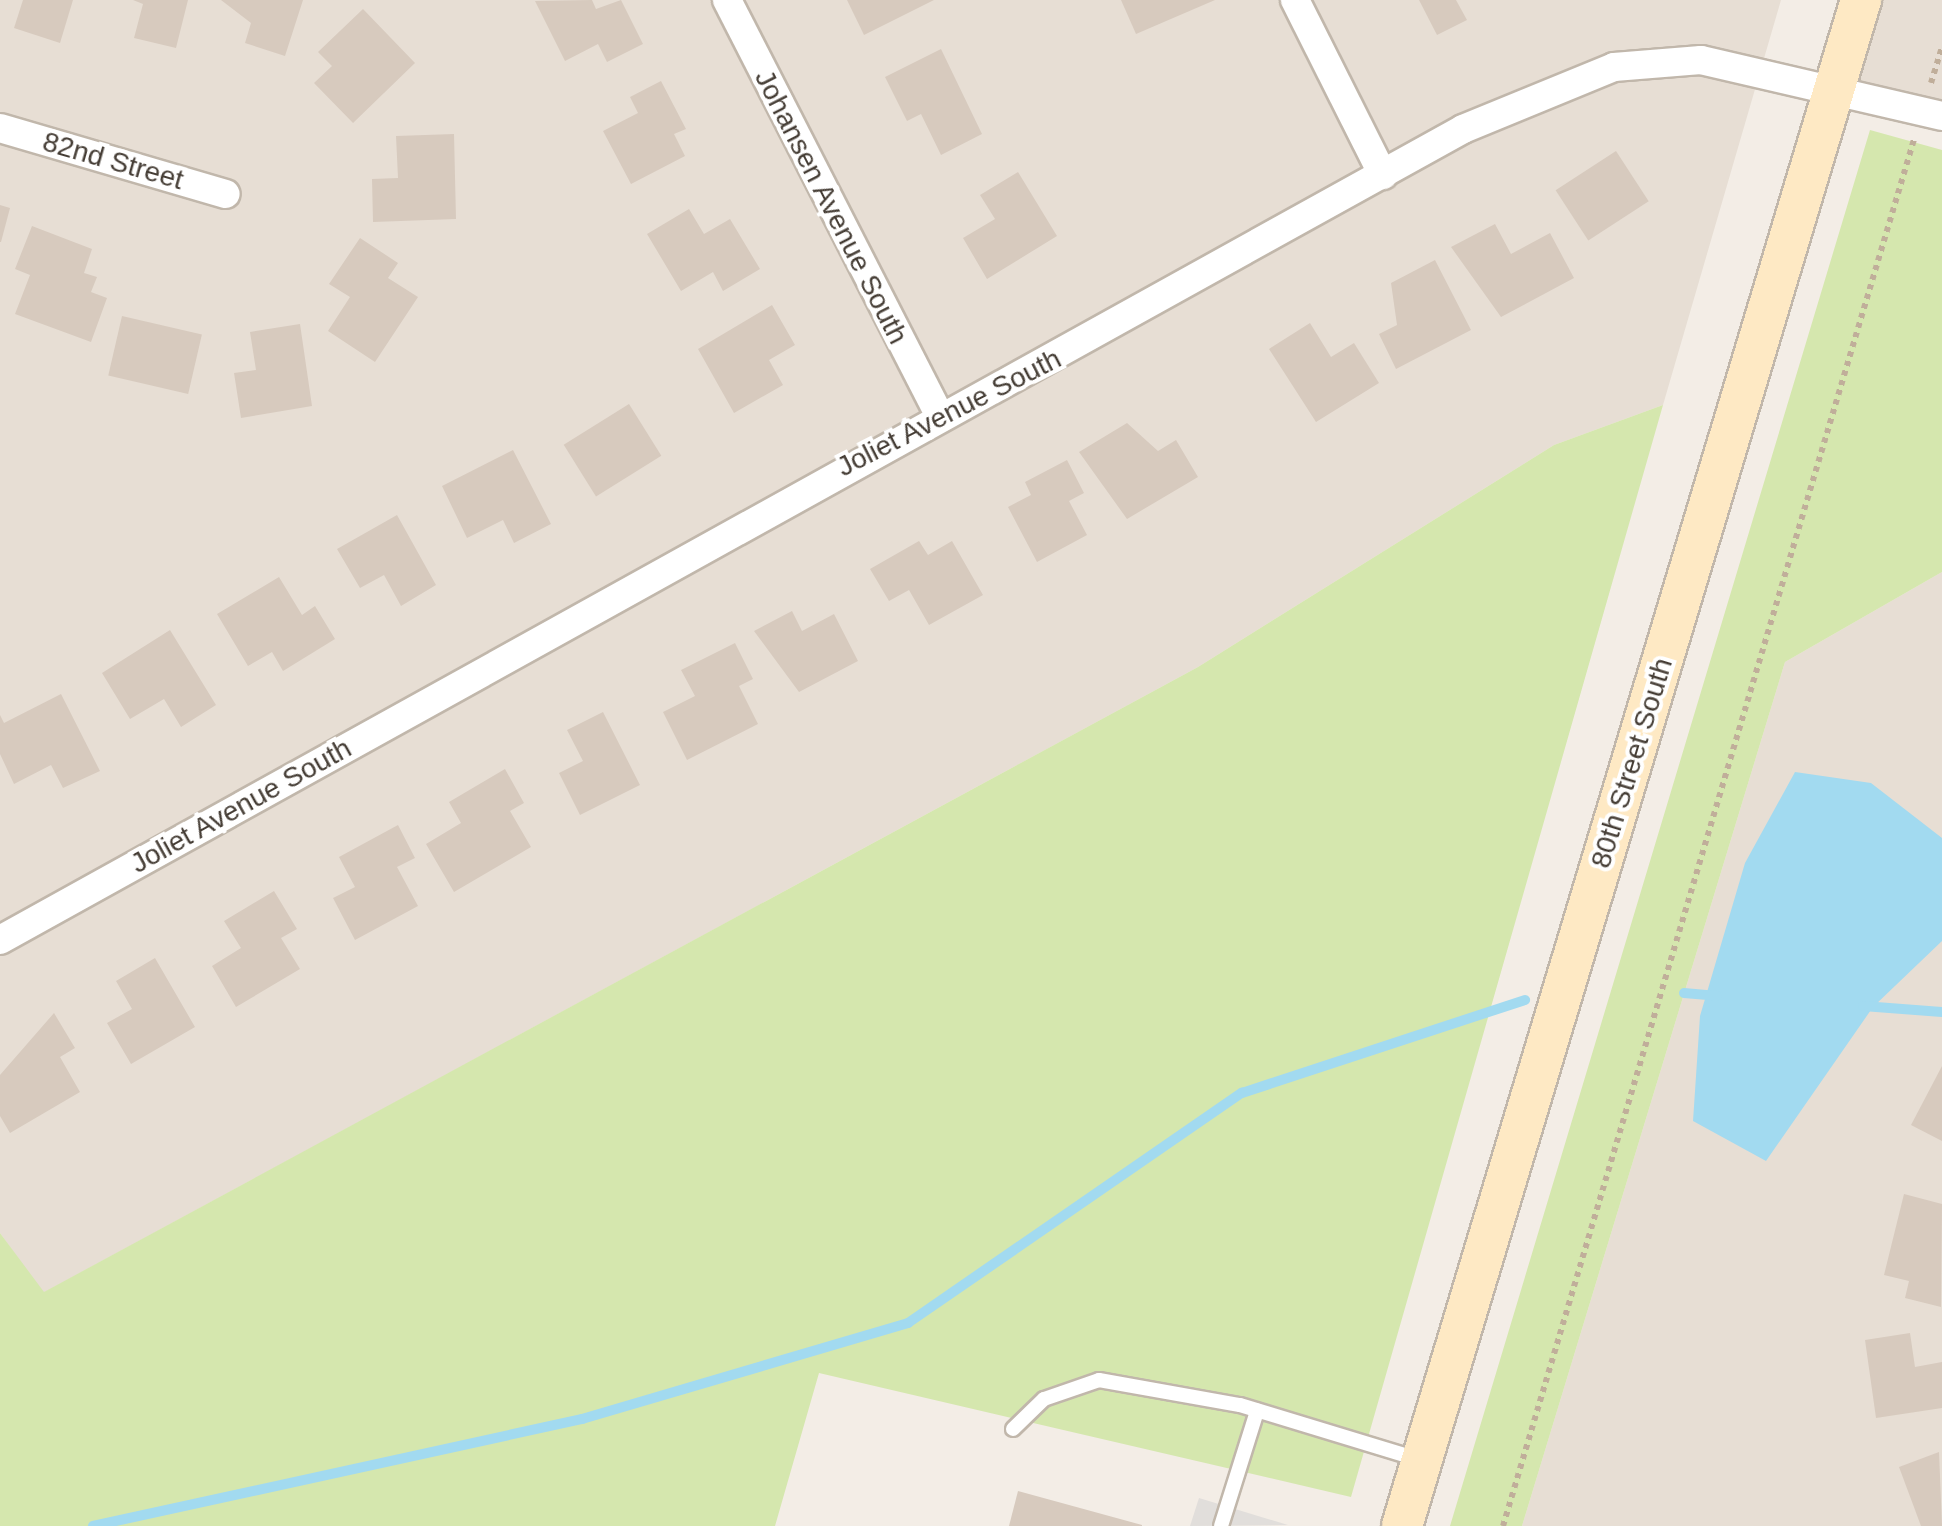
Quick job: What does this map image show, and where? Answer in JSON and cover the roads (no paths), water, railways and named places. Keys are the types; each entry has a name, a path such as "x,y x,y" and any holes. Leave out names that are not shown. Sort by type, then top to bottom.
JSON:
{"main road":[{"name":"80th Street South","path":"1402,1526 1861,0"}],"street":[{"name":"Johansen Avenue South","path":"727,0 938,413"},
{"path":"1295,0 1383,174"},
{"name":"Joliet Avenue South","path":"0,940 938,413 1100,338 1463,129 1614,67 1701,60 1932,113"},
{"name":"82nd Street","path":"0,128 226,194"}],"lane":[{"path":"1013,1430 1044,1399 1099,1380 1257,1410 1422,1460"},
{"path":"1221,1526 1257,1410"}],"water":[{"path":"1795,772 1871,783 1942,838 1942,941 1873,1007 1766,1161 1693,1121 1700,1016 1745,863"}],"waterway":[{"path":"1684,993 1717,996"},
{"path":"93,1526 582,1419 908,1323 1242,1093 1525,1000"},
{"path":"1863,1006 1942,1012"}]}
